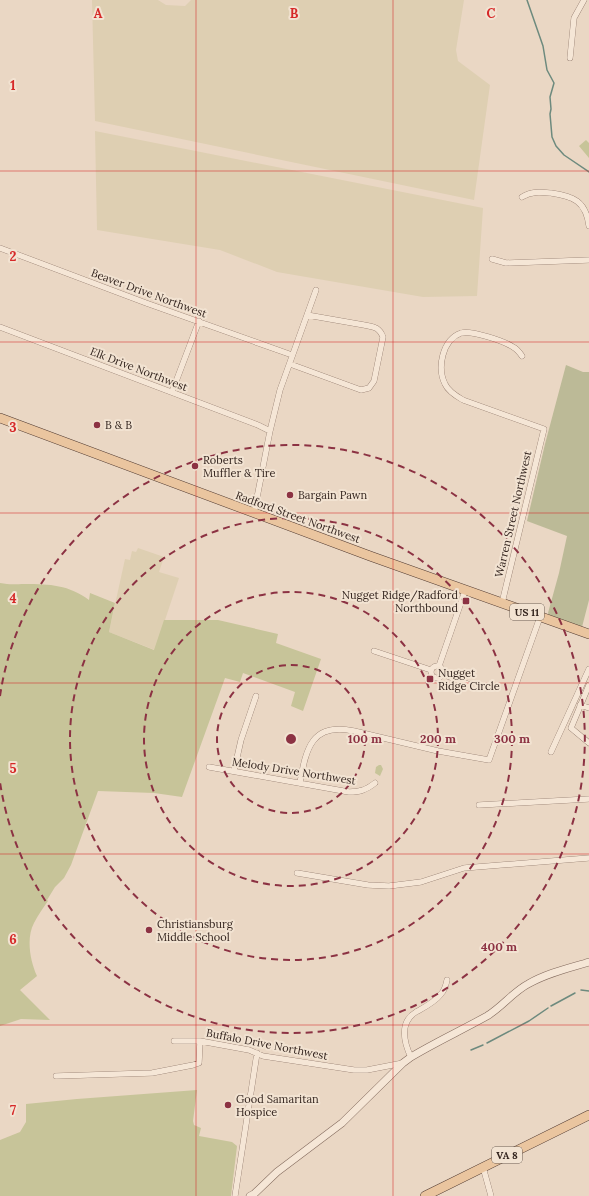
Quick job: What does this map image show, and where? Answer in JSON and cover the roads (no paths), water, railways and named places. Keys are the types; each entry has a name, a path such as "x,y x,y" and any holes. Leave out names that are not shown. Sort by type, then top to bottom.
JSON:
{"main road":[{"name":"Radford Street Northwest","path":"0,418 466,591 589,634"},
{"name":"VA 8","path":"425,1196 589,1115"}],"street":[{"path":"570,58 574,18 584,0"},
{"path":"522,197 528,193 536,192 572,197 580,203 586,211 589,226"},
{"name":"Beaver Drive Northwest","path":"0,248 146,303 292,355"},
{"path":"492,259 506,263 589,260"},
{"path":"254,513 270,431 280,390 316,290"},
{"path":"290,364 361,390 369,388 374,381 383,337 380,330 364,325 307,316"},
{"path":"172,392 199,321"},
{"name":"Elk Drive Northwest","path":"0,327 258,425 270,431"},
{"name":"Warren Street Northwest","path":"502,604 544,429 463,400 450,391 445,384 442,373 443,354 448,343 456,335 463,333 479,334 494,339 514,347 522,356"},
{"path":"439,666 466,591"},
{"path":"300,783 302,769 311,744 322,732 331,729 342,728 438,751 489,760 540,617"},
{"path":"374,651 431,670"},
{"path":"431,670 435,666 439,666"},
{"path":"439,666 443,670 442,674"},
{"path":"551,752 589,669"},
{"path":"431,670 431,674 436,678 440,677 442,674"},
{"path":"442,674 468,684"},
{"path":"589,686 571,728 589,743"},
{"path":"234,771 241,740 256,696"},
{"path":"580,705 589,708"},
{"name":"Melody Drive Northwest","path":"209,767 349,792 358,792 375,783"},
{"path":"479,805 589,799"},
{"path":"297,873 368,885 389,886 421,882 464,868 589,858"},
{"path":"250,1196 277,1172 342,1123 411,1057 486,1016 500,1007 517,991 528,984 540,978 589,962"},
{"path":"411,1057 407,1050 404,1035 407,1023 410,1017 436,1000 445,988 447,980"},
{"name":"Buffalo Drive Northwest","path":"174,1041 200,1041 249,1050 263,1056 354,1070 367,1070 403,1063"},
{"path":"56,1076 152,1073 193,1065 199,1063 200,1041"},
{"path":"235,1196 257,1053"},
{"path":"483,1167 491,1196"}],"waterway":[{"path":"527,0 543,46 547,70 554,83 550,97 552,137 556,146 564,155 589,172"},
{"path":"581,990 589,991"},
{"path":"551,1006 575,993"},
{"path":"487,1043 529,1021 548,1008"},
{"path":"471,1050 483,1045"}],"place":[{"name":"B & B","path":"97,425"},
{"name":"Roberts Muffler & Tire","path":"195,466"},
{"name":"Bargain Pawn","path":"290,495"},
{"name":"Nugget Ridge/Radford Northbound","path":"466,601"},
{"name":"Nugget Ridge Circle","path":"430,679"},
{"name":"Christiansburg Middle School","path":"149,930"},
{"name":"Good Samaritan Hospice","path":"228,1105"}]}
